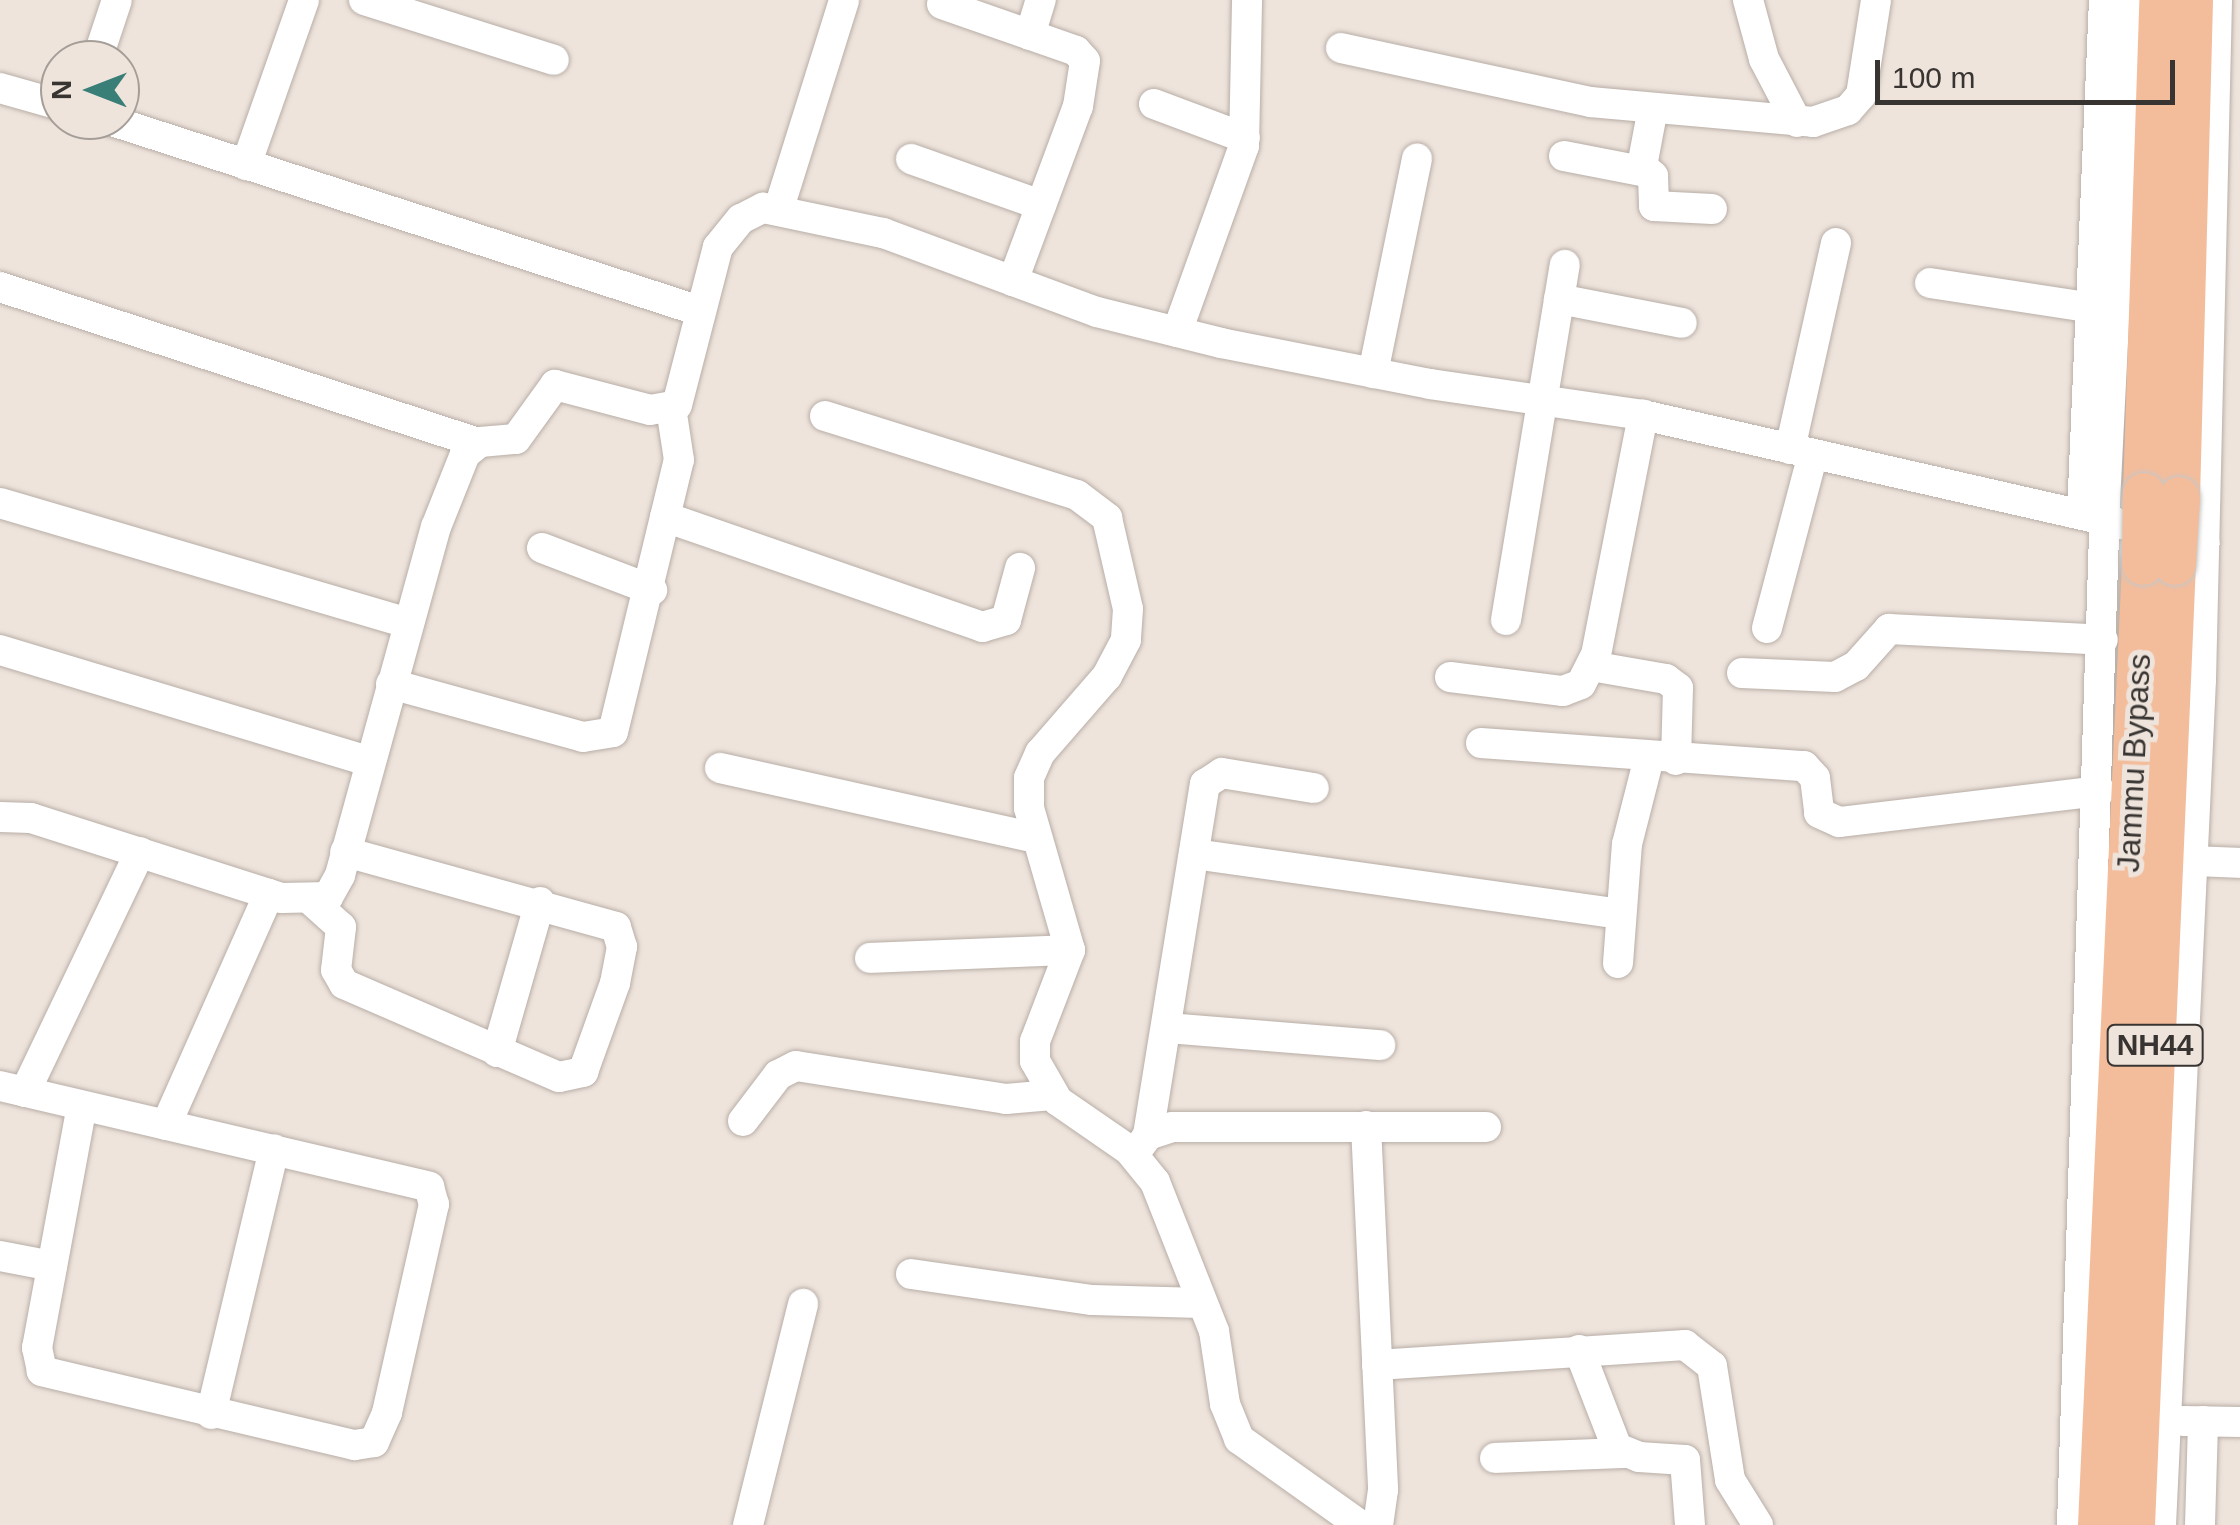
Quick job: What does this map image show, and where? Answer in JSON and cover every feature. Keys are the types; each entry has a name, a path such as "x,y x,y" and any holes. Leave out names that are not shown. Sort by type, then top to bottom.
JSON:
{"highway":[{"name":"Jammu Bypass","path":"2134,1525 2174,557 2161,496 2160,0"},
{"name":"Jammu Bypass","path":"2161,496 2192,0"},
{"name":"Jammu Bypass","path":"2099,1525 2174,557"}],"street":[{"path":"104,40 118,0"},
{"path":"246,165 304,0"},
{"path":"364,0 554,60"},
{"path":"779,208 844,0"},
{"path":"1030,35 1041,0"},
{"path":"1177,332 1246,138 1247,0"},
{"path":"1748,0 1764,59 1797,122"},
{"path":"1341,48 1590,102 1797,122 1834,116 1855,104 1865,82 1876,0"},
{"path":"2072,1525 2100,791 2103,640 2093,517 2093,308 2104,0"},
{"path":"2093,517 2130,0"},
{"path":"2161,1525 2193,860 2174,557 2226,266 2216,0"},
{"path":"942,4 1076,52 1086,66 1013,281"},
{"path":"0,88 40,99"},
{"path":"1154,104 1246,138"},
{"path":"1646,172 1653,108"},
{"path":"140,130 700,311"},
{"path":"1564,156 1646,172 1653,176 1652,202 1658,208 1712,209"},
{"path":"1372,372 1417,158"},
{"path":"911,160 1041,204"},
{"path":"0,287 478,443 516,439 555,386 650,410 670,408 684,392 700,311 725,234 750,213 779,208 883,234 1013,281 1177,332 1372,372 1643,415 2093,517 2174,557"},
{"path":"1767,628 1802,451 1836,243"},
{"path":"1506,620 1538,400 1566,265"},
{"path":"1930,283 2093,308"},
{"path":"1559,298 1682,323"},
{"path":"391,684 583,738 606,736 616,724 652,590 680,446 670,408"},
{"path":"1450,677 1564,691 1581,684 1591,666 1643,415"},
{"path":"825,416 1077,496 1107,518 1128,609 1126,640 1107,676 1034,763 1028,792 1036,838 1070,950 1035,1040 1039,1074 1052,1095 1141,1145"},
{"path":"312,901 332,892 436,527 465,454 478,443"},
{"path":"0,502 408,623"},
{"path":"665,517 982,627 1006,620 1020,568"},
{"path":"542,548 652,590"},
{"path":"1742,673 1835,676 1856,666 1889,628 2103,640"},
{"path":"0,650 367,761"},
{"path":"1591,666 1666,679 1678,688 1662,759 1626,844 1618,963"},
{"path":"1481,743 1662,759 1804,766 1815,778 1819,814 1839,822 2100,791"},
{"path":"720,768 1036,838"},
{"path":"1314,788 1211,774 1194,854 1167,1028 1141,1145 1201,1302 1239,1440 1360,1525"},
{"path":"0,816 30,818 269,894 312,901 341,927 339,980 496,1052 573,1078 593,1056 622,947 616,927 540,902 345,852"},
{"path":"82,1106 36,1348 42,1371 211,1414 362,1445 374,1442 388,1413 433,1194 422,1182 13,1089 140,852"},
{"path":"1194,854 1621,914"},
{"path":"2193,860 2240,862"},
{"path":"166,1125 269,894"},
{"path":"496,1052 540,902"},
{"path":"870,958 1070,950"},
{"path":"1167,1028 1380,1044"},
{"path":"743,1121 778,1075 796,1066 1006,1099 1052,1095"},
{"path":"1366,1126 1383,1490 1378,1525"},
{"path":"1141,1145 1172,1127 1486,1127"},
{"path":"211,1414 274,1149"},
{"path":"0,1256 52,1266"},
{"path":"911,1274 1092,1300 1201,1302"},
{"path":"748,1525 803,1304"},
{"path":"1376,1365 1669,1342 1704,1355 1716,1378 1730,1480 1758,1525"},
{"path":"1579,1350 1608,1436 1626,1453"},
{"path":"2166,1420 2240,1422"},
{"path":"2200,1525 2203,1421"},
{"path":"1496,1458 1626,1453 1685,1460 1690,1525"}]}
